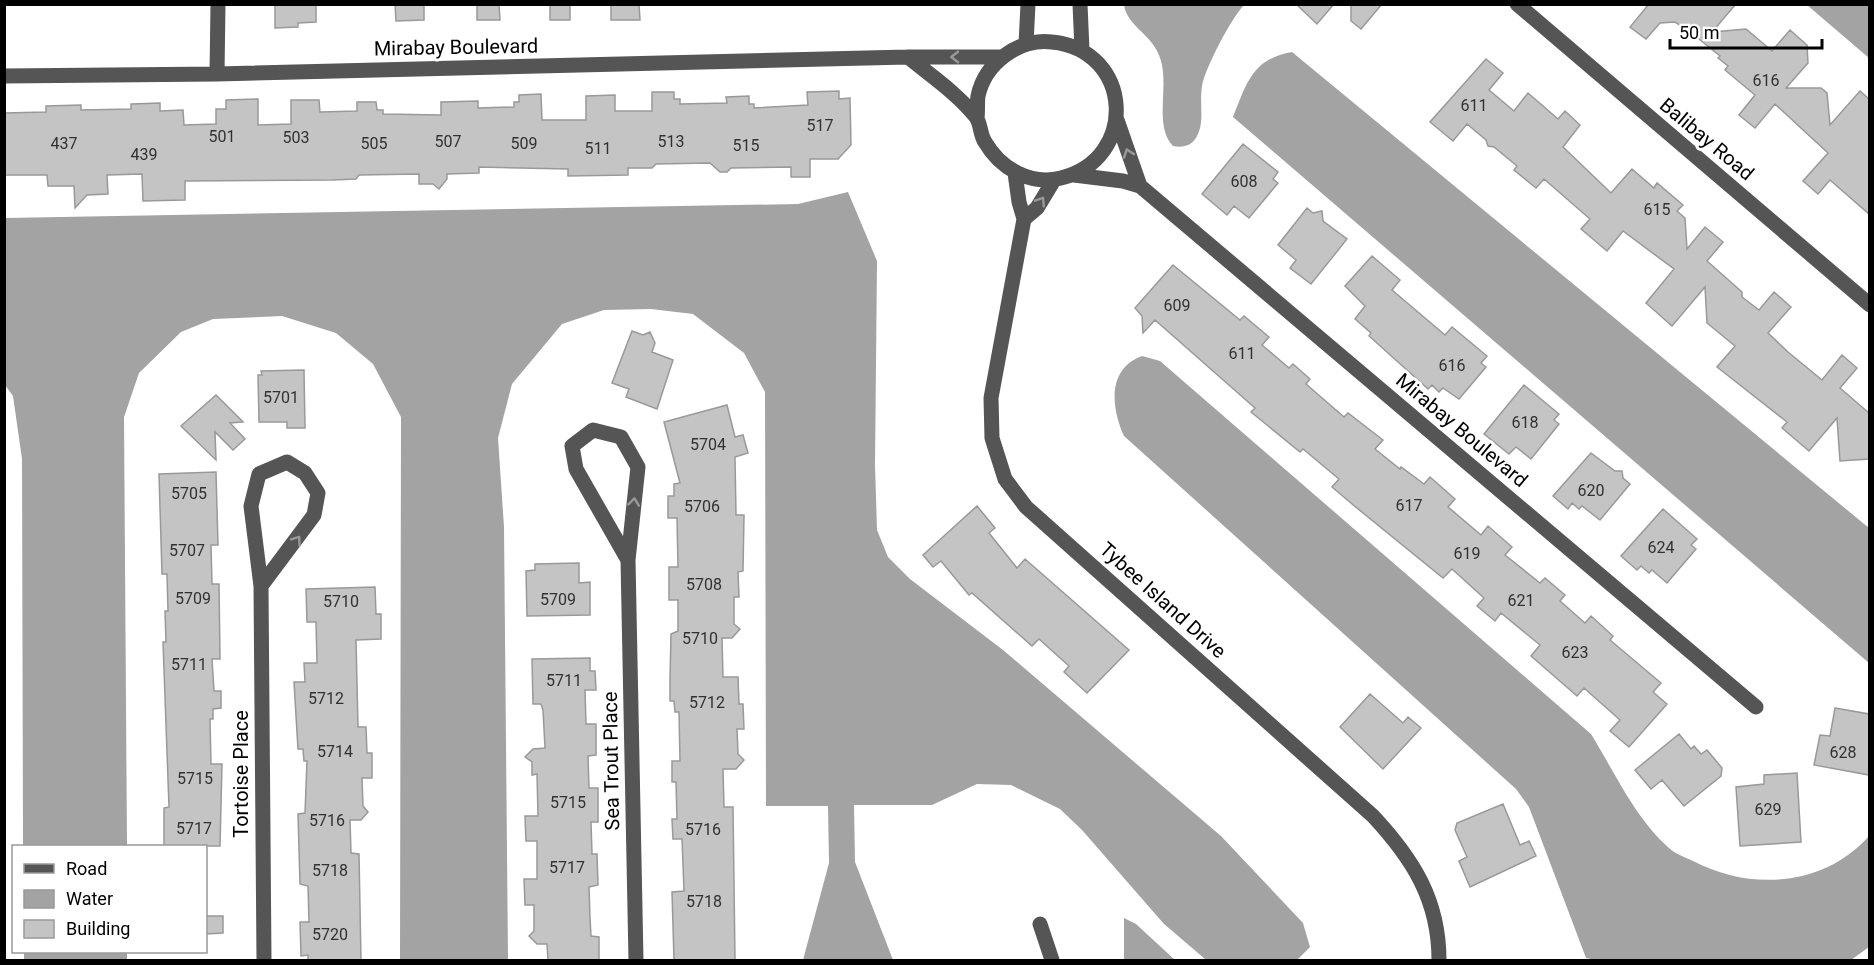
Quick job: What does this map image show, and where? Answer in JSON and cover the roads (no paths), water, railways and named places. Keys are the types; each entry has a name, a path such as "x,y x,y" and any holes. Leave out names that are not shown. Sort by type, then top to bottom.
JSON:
{"street":[{"path":"217,74 218,4"},
{"path":"1026,44 1028,4"},
{"path":"1080,4 1082,50"},
{"name":"Balibay Road","path":"1517,4 1869,305"},
{"name":"Mirabay Boulevard","path":"1117,120 1109,143 1094,162 1074,175 1054,180 1034,179 1015,172 996,159 983,140 977,118 978,95 987,74 1002,57 1026,44 1045,41 1064,43 1082,50 1098,63 1110,80 1116,99 1117,120 1140,186"},
{"name":"Mirabay Boulevard","path":"908,57 977,118"},
{"name":"Mirabay Boulevard","path":"4,76 217,74 908,57 1002,57"},
{"name":"Tybee Island Drive","path":"1015,172 1018,202 1024,219 991,398 992,438 1005,479 1026,507 1356,801 1401,847 1417,872 1429,899 1439,938 1439,960"},
{"name":"Mirabay Boulevard","path":"1074,175 1123,181 1140,186 1756,707"},
{"path":"1024,219 1037,208 1054,180"},
{"name":"Sea Trout Place","path":"628,560 576,470 572,446 593,430 621,437 638,467 628,560 636,960"},
{"name":"Tortoise Place","path":"261,586 314,515 318,493 305,473 287,462 259,474 251,506 261,586 264,960"},
{"path":"1040,924 1052,960"}],"water":[{"path":"1124,5 1244,5 1226,31 1208,67 1202,86 1199,130 1193,142 1187,146 1173,146 1167,137 1163,114 1162,64 1154,46 1129,18"},
{"path":"1807,5 1869,5 1869,58"},
{"path":"1292,52 1869,528 1869,663 1233,117 1247,83 1259,67 1279,55"},
{"path":"848,192 877,261 875,465 877,530 888,557 910,579 1003,650 1221,836 1303,923 1310,947 1297,960 1205,959 1164,924 1082,830 1060,809 1011,785 977,784 932,805 854,805 855,862 893,960 803,960 829,863 828,806 766,806 765,392 744,353 693,314 651,309 604,310 562,324 512,384 498,438 504,527 508,960 400,960 401,417 373,364 336,333 282,316 213,319 181,332 139,373 124,417 127,845 23,845 22,459 13,396 5,385 5,218 798,204"},
{"path":"1142,356 1160,361 1591,734 1635,809 1657,836 1674,852 1715,871 1738,877 1762,880 1786,879 1831,866 1851,853 1869,836 1869,947 1851,960 1596,960 1586,958 1529,807 1516,789 1124,436 1116,413 1117,379 1131,362"},
{"path":"1124,918 1136,924 1175,960 1124,960"},
{"path":"24,953 127,953 127,960 24,960"}]}
